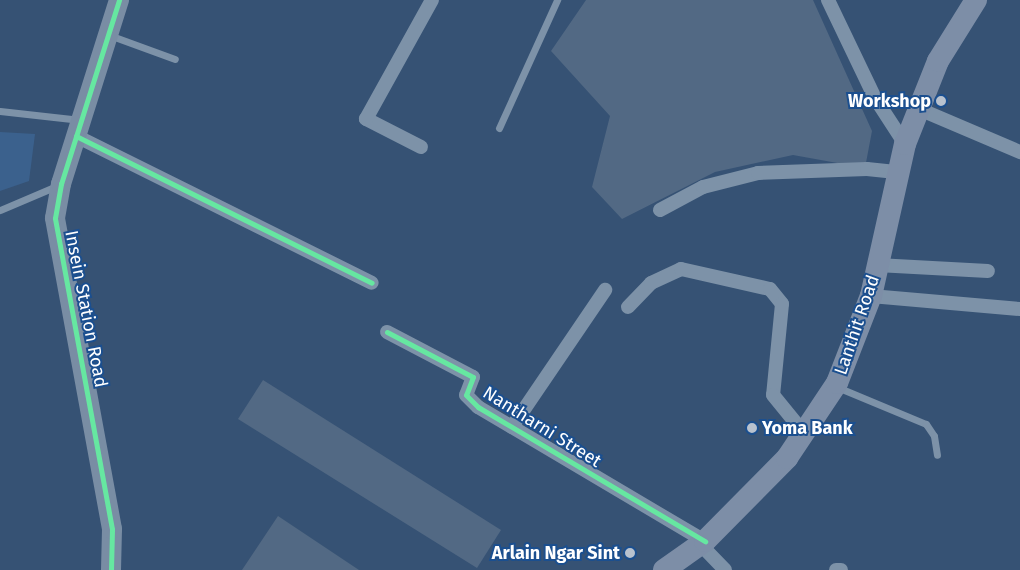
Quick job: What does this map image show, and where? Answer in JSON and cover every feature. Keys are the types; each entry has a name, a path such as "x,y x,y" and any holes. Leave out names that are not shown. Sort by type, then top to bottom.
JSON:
{"main road":[{"name":"Lanthit Road","path":"664,570 703,542 787,458 835,386 871,296 896,172 905,144 938,61 976,0"}],"street":[{"name":"Insein Station Road","path":"111,570 112,529 55,218 61,184 119,0"},
{"path":"422,147 366,119 432,0"},
{"path":"828,0 875,98 905,144"},
{"path":"918,109 1020,152"},
{"path":"78,128 372,283"},
{"path":"660,210 703,186 758,173 867,169 896,172"},
{"path":"877,265 988,271"},
{"path":"628,307 651,283 681,269 770,289 782,304 774,395 804,433"},
{"path":"512,427 605,290"},
{"path":"871,296 1020,309"},
{"name":"Nantharni Street","path":"387,332 473,378 466,395 478,407 703,542 725,570"}],"lane":[{"path":"499,128 557,0"},
{"path":"108,34 175,59"},
{"path":"0,111 78,128"},
{"path":"0,210 61,184"},
{"path":"835,386 926,424 934,436 937,455"}],"water":[{"path":"0,132 35,134 29,181 0,191"}],"building":[{"path":"586,0 813,0 872,131 865,168 793,155 715,172 622,219 592,187 610,116 551,51"},
{"path":"263,380 501,530 477,568 238,419"},
{"path":"278,516 359,570 242,570"}],"cycle path":[{"path":"111,570 112,529 55,218 61,184 119,0"},
{"path":"76,136 372,283"},
{"path":"387,332 473,377 466,395 478,407 705,541"}],"place":[{"name":"Workshop","path":"941,101"},
{"name":"Yoma Bank","path":"752,428"},
{"name":"Arlain Ngar Sint","path":"630,553"}]}
